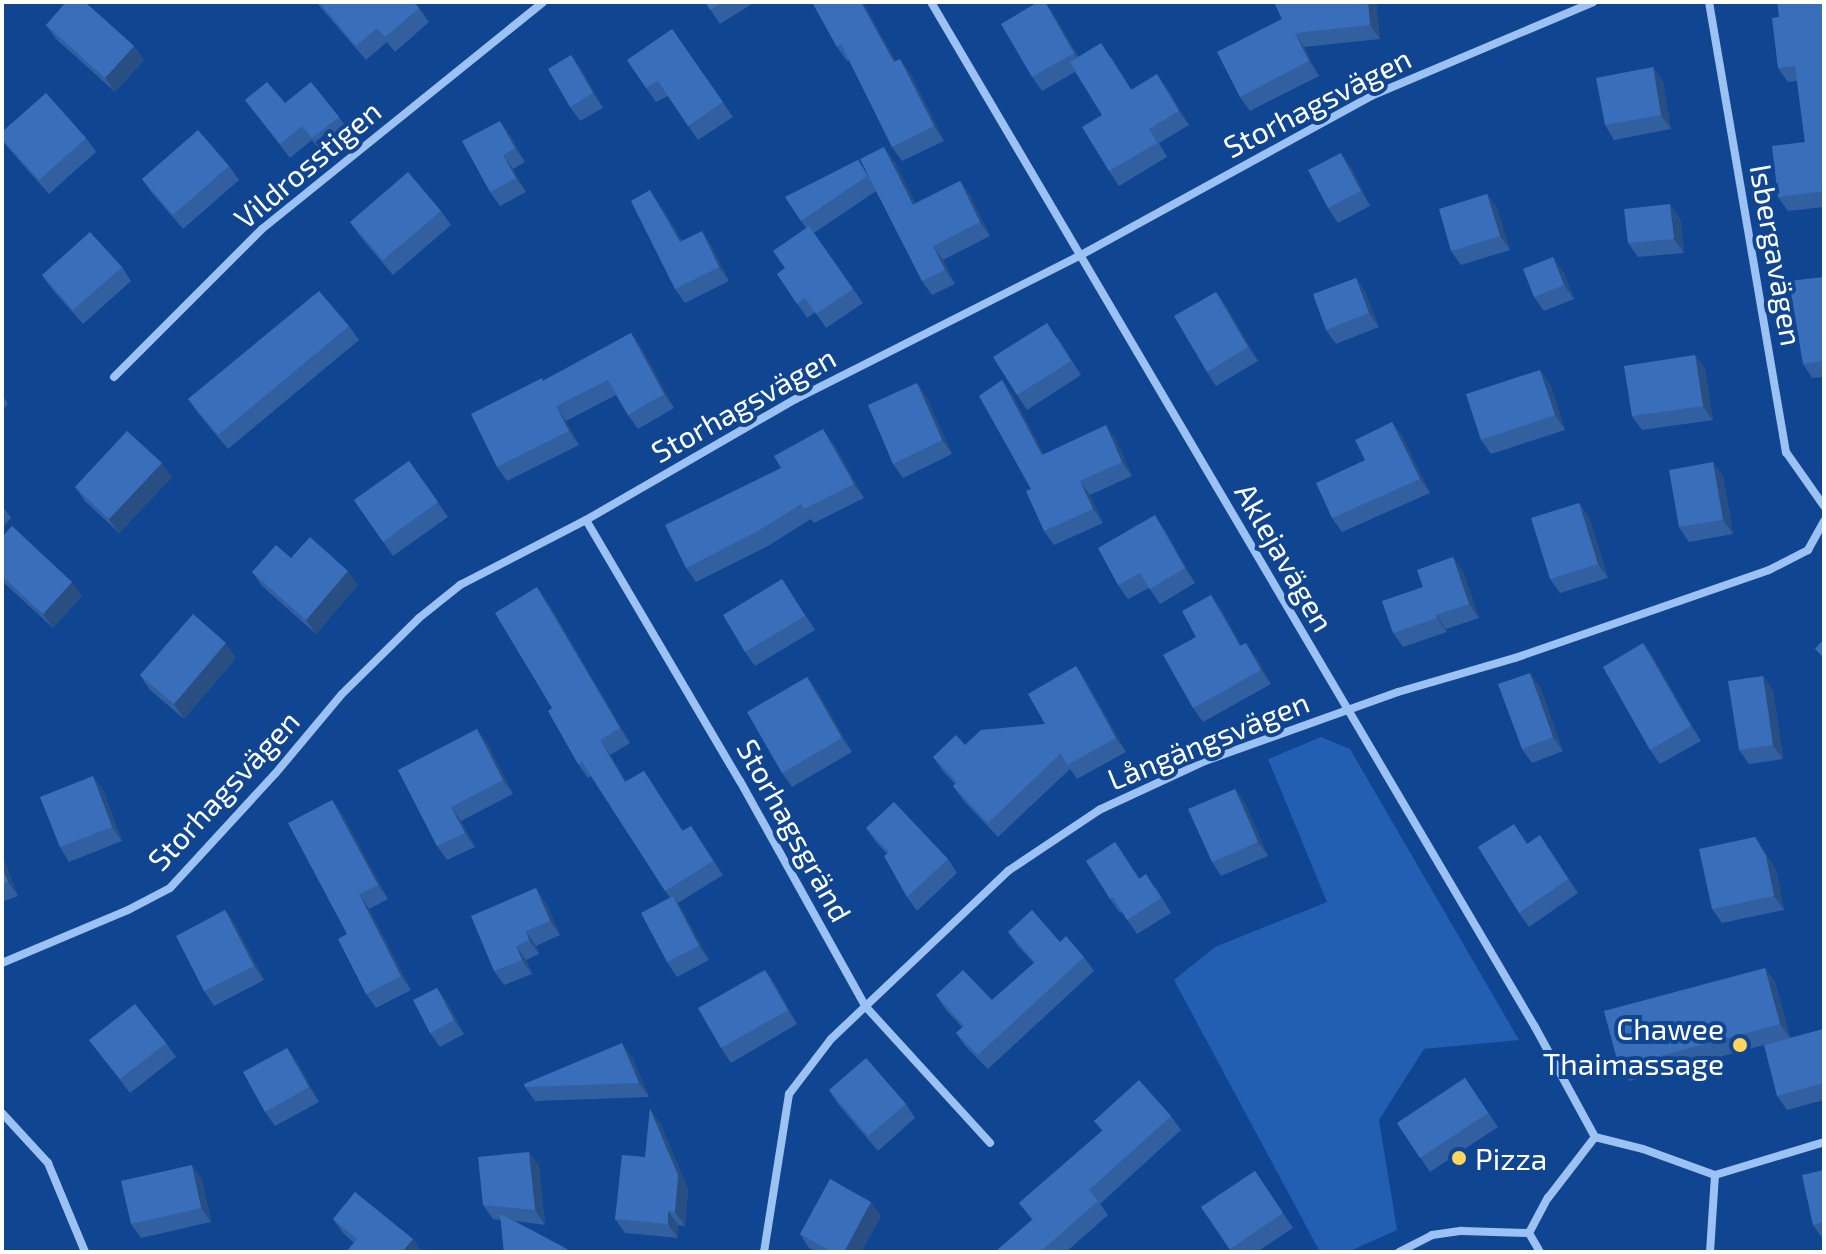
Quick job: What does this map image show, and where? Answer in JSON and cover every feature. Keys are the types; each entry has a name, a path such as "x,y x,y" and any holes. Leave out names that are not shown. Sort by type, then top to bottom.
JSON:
{"street":[{"name":"Vildrosstigen","path":"114,377 262,229 543,2"},
{"name":"Aklejavägen","path":"931,2 1535,1027 1595,1137"},
{"name":"Storhagsvägen","path":"2,963 128,910 170,888 275,774 342,694 419,618 460,585 586,520 796,399 1081,255 1371,96 1593,2"},
{"name":"Isbergavägen","path":"1709,2 1786,452 1824,506"},
{"name":"Storhagsgränd","path":"586,520 740,781 866,1007 990,1143"},
{"name":"Långängsvägen","path":"764,1252 789,1094 831,1039 1008,871 1099,810 1205,761 1398,692 1515,658 1769,570 1808,550 1824,521"},
{"path":"2,1113 48,1163 85,1252"},
{"path":"1529,1233 1548,1198 1595,1137 1643,1149 1715,1175 1824,1142"},
{"path":"1710,1252 1715,1175"},
{"path":"1399,1252 1432,1235 1462,1231 1529,1233"},
{"path":"1529,1233 1540,1252"}],"shaded area":[{"path":"1321,737 1350,749 1519,1040 1424,1049 1379,1120 1397,1230 1348,1252 1320,1252 1174,980 1215,947 1327,902 1268,759"}],"building":[{"path":"66,2 85,2 134,46 105,78 46,25"},
{"path":"319,2 414,2 419,8 385,37 377,28 356,46"},
{"path":"705,2 723,2 710,10"},
{"path":"812,2 861,2 894,62 900,59 934,126 892,147 841,44 837,47"},
{"path":"1038,2 1045,2 1074,53 1032,77 1001,24"},
{"path":"1274,2 1368,2 1370,25 1295,33 1309,61 1240,97 1217,52 1282,19"},
{"path":"1777,2 1822,2 1824,10 1824,191 1778,197 1772,146 1805,142 1795,66 1778,68 1772,18 1779,17"},
{"path":"672,29 723,102 688,126 658,81 646,88 627,60"},
{"path":"1101,43 1131,90 1157,74 1179,111 1149,129 1157,143 1109,171 1082,127 1102,115 1070,62"},
{"path":"571,55 593,93 570,107 548,69"},
{"path":"1653,67 1661,115 1605,125 1596,78"},
{"path":"267,82 285,103 311,82 339,117 312,138 302,126 280,144 245,100"},
{"path":"46,93 86,138 39,180 2,139 2,132"},
{"path":"500,121 515,148 503,155 516,178 490,192 462,141"},
{"path":"198,130 229,166 173,215 142,179"},
{"path":"884,147 913,205 960,181 980,222 933,246 945,270 922,281 860,159"},
{"path":"1341,153 1361,191 1328,208 1308,170"},
{"path":"858,160 867,176 801,221 785,197"},
{"path":"408,172 441,211 383,260 350,222"},
{"path":"650,190 680,242 702,231 719,267 675,289 631,201"},
{"path":"1487,194 1500,236 1451,251 1439,209"},
{"path":"1670,204 1674,239 1628,243 1624,209"},
{"path":"809,226 853,289 816,314 805,298 797,304 777,274 785,268 773,251"},
{"path":"90,232 122,267 73,310 42,275"},
{"path":"1553,257 1564,285 1534,297 1523,269"},
{"path":"1824,277 1824,361 1803,364 1789,281"},
{"path":"1356,278 1369,313 1326,330 1313,294"},
{"path":"319,291 349,326 218,435 188,399"},
{"path":"1216,292 1248,347 1207,372 1174,316"},
{"path":"1047,323 1071,361 1017,395 993,357"},
{"path":"631,333 664,394 628,415 608,380 556,406 569,431 497,467 471,414 542,378 543,381"},
{"path":"1695,355 1703,406 1632,416 1624,366"},
{"path":"1540,370 1555,415 1481,440 1466,394"},
{"path":"1002,380 1042,455 1106,425 1122,462 1080,481 1093,509 1044,531 1026,491 1031,489 979,396"},
{"path":"917,383 942,440 893,464 868,405"},
{"path":"1392,422 1420,479 1332,518 1316,483 1365,460 1355,440"},
{"path":"823,429 854,484 804,509 801,504 758,531 686,568 665,525 781,468 774,456"},
{"path":"127,431 162,463 109,519 75,487"},
{"path":"409,461 438,502 383,542 354,500"},
{"path":"1713,462 1723,520 1679,527 1669,470"},
{"path":"1579,503 1598,564 1550,579 1531,518"},
{"path":"1155,515 1185,568 1150,589 1140,573 1118,585 1098,548"},
{"path":"12,526 72,582 43,614 2,576 2,537"},
{"path":"310,537 348,571 306,620 252,572 276,545 291,558"},
{"path":"1453,557 1469,604 1393,633 1382,601 1423,587 1417,570"},
{"path":"782,579 805,616 745,652 723,615"},
{"path":"537,587 620,728 600,740 625,782 644,771 682,831 691,826 713,861 665,891 582,762 578,764 548,711 552,708 495,613"},
{"path":"1211,595 1240,646 1246,643 1261,670 1193,708 1163,655 1196,637 1182,611"},
{"path":"193,614 226,643 174,704 140,675"},
{"path":"1824,639 1824,658 1815,649"},
{"path":"1643,643 1691,726 1650,750 1603,667"},
{"path":"1076,666 1116,738 1067,765 1061,753 988,823 953,786 957,782 933,757 956,735 965,745 981,730 1045,724 1028,694"},
{"path":"1530,673 1553,737 1522,749 1498,684"},
{"path":"1763,676 1773,745 1739,750 1728,681"},
{"path":"807,677 842,738 782,773 747,712"},
{"path":"477,729 503,780 451,807 465,833 437,846 398,770"},
{"path":"93,776 112,827 60,847 40,797"},
{"path":"1235,789 1258,842 1212,862 1188,809"},
{"path":"332,800 378,885 359,894 401,976 366,994 338,939 347,934 288,823"},
{"path":"894,802 948,859 907,897 884,856 889,852 866,828"},
{"path":"1514,824 1527,844 1540,835 1568,879 1519,913 1478,847"},
{"path":"1755,837 1766,856 1774,896 1712,909 1699,849"},
{"path":"1115,842 1139,879 1146,874 1161,898 1127,920 1086,861"},
{"path":"2,867 8,882 2,884"},
{"path":"536,888 550,921 526,931 529,940 516,946 522,960 494,971 471,916"},
{"path":"673,896 699,946 667,962 641,913"},
{"path":"225,910 254,966 204,991 176,936"},
{"path":"1032,910 1060,942 1066,936 1084,957 978,1055 956,1033 964,1026 936,995 963,970 992,1000 1035,962 1008,932"},
{"path":"1765,968 1780,1024 1619,1067 1604,1011"},
{"path":"765,970 788,1010 721,1048 698,1008"},
{"path":"437,988 454,1020 430,1033 413,1000"},
{"path":"135,1004 166,1043 120,1079 89,1040"},
{"path":"1823,1029 1824,1083 1777,1096 1764,1045"},
{"path":"622,1043 639,1083 525,1087 524,1084"},
{"path":"287,1048 309,1087 265,1112 243,1072"},
{"path":"866,1058 906,1104 868,1136 829,1090"},
{"path":"1465,1078 1488,1113 1420,1158 1397,1123"},
{"path":"1139,1080 1171,1116 1089,1190 1098,1201 1040,1252 995,1252 1033,1219 1019,1203 1103,1130 1094,1121"},
{"path":"650,1109 678,1175 675,1212 668,1211 668,1224 615,1219 622,1155 645,1157"},
{"path":"529,1152 535,1210 483,1205 478,1157"},
{"path":"192,1165 201,1208 131,1224 121,1181"},
{"path":"1824,1170 1824,1222 1813,1225 1802,1175"},
{"path":"1255,1171 1283,1213 1230,1249 1201,1207"},
{"path":"830,1179 871,1202 844,1252 832,1252 800,1234"},
{"path":"355,1192 413,1239 402,1252 346,1252 357,1239 333,1219"},
{"path":"500,1214 567,1249 504,1252"}],"place":[{"name":"Chawee Thaimassage","path":"1740,1045"},
{"name":"Pizza","path":"1459,1158"}]}
